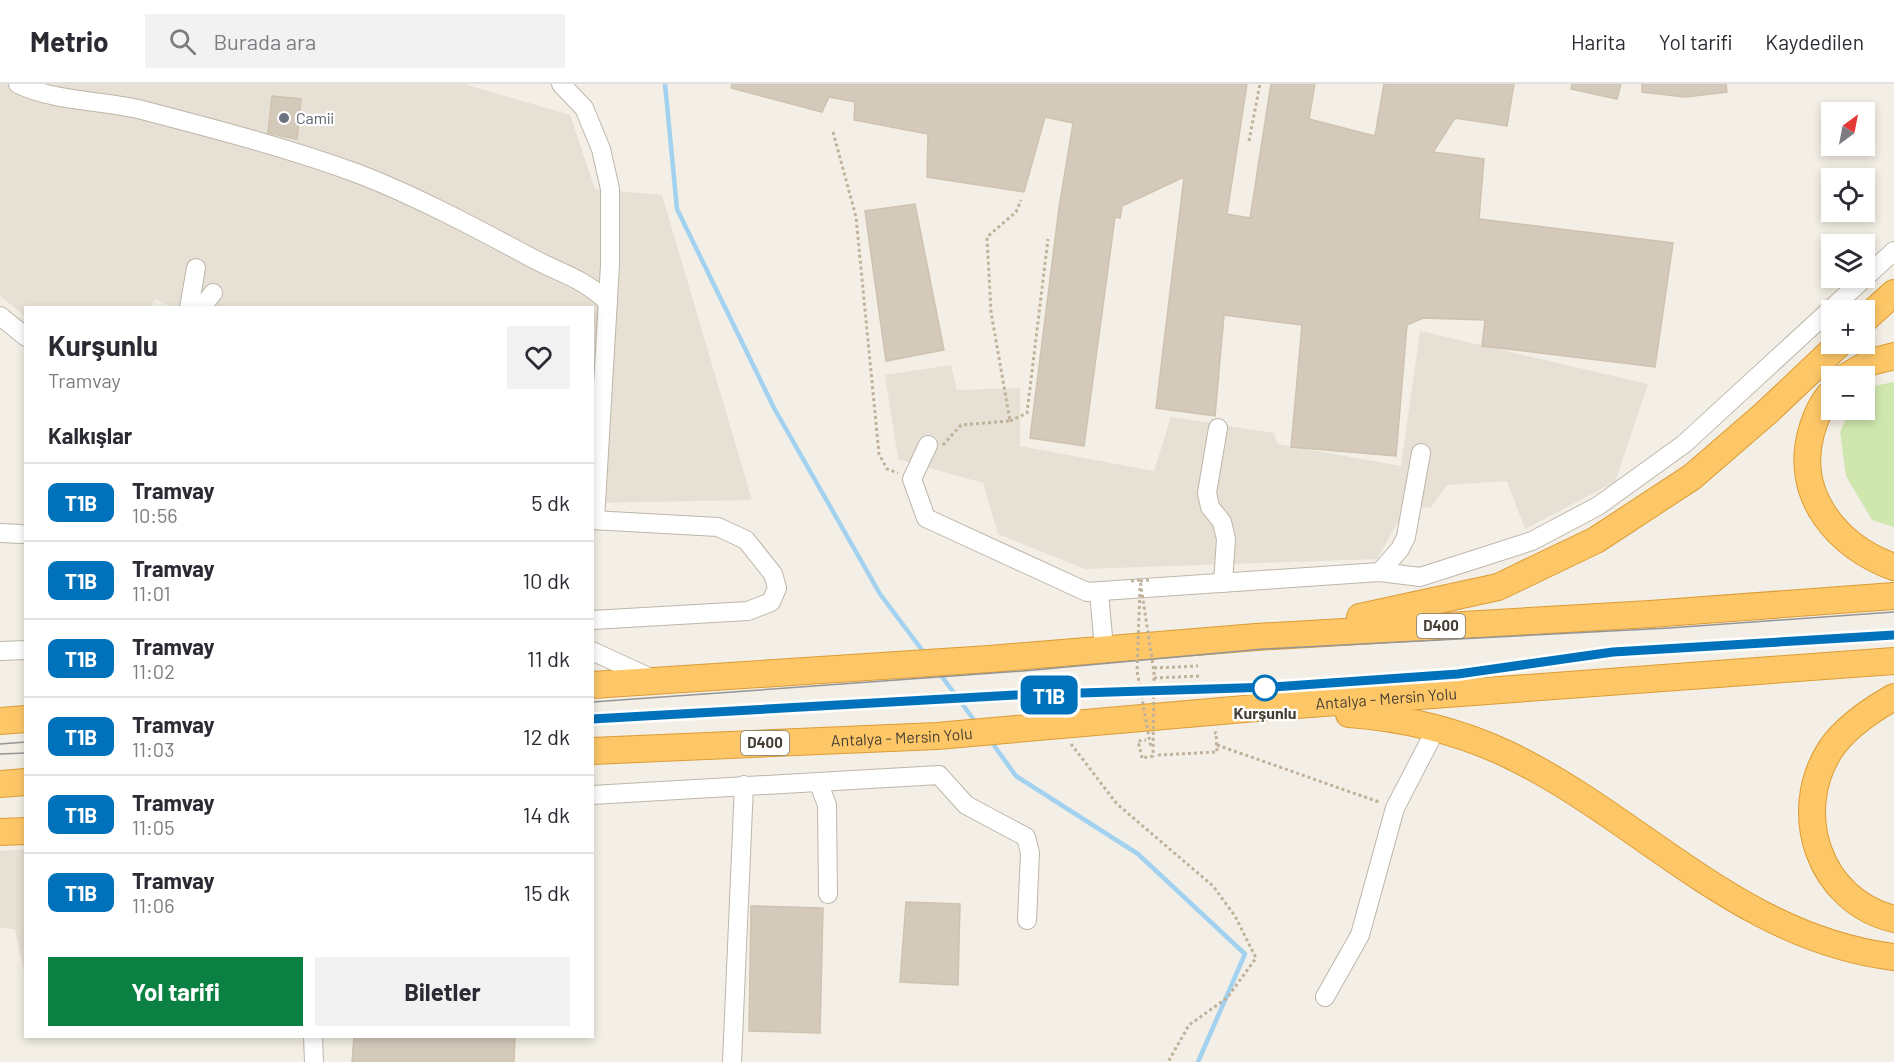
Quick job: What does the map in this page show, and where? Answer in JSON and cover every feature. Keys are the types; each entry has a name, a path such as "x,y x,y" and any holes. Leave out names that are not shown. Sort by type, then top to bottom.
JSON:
{"highway":[{"path":"1875,310 1894,293"},
{"path":"1256,637 1434,603 1498,587 1596,540 1692,477 1766,413 1828,354"},
{"path":"1864,366 1894,356"},
{"path":"1821,409 1814,420 1807,446 1808,474 1815,501 1829,524 1849,544 1871,559 1894,567"},
{"name":"D400","path":"594,685 989,659 1256,637 1650,614 1894,596"},
{"name":"Antalya - Mersin Yolu","path":"594,751 937,736 1256,708 1894,661"},
{"path":"1894,697 1870,711 1832,748 1818,773 1811,801 1812,830 1820,858 1835,882 1856,902 1881,916 1894,919"},
{"path":"1256,708 1381,716 1436,729 1506,754 1581,798 1740,905 1792,931 1874,955 1894,957"},
{"path":"0,721 24,719"},
{"path":"0,784 24,782"},
{"path":"0,832 24,831"}],"street":[{"path":"18,84 63,97 134,108 202,126 273,145 360,175 477,228 534,260 571,274 590,285 601,303"},
{"path":"561,84 584,108 601,149 610,189 601,303 594,520 718,527 746,540 773,574 777,588 771,602 748,611 594,620"},
{"path":"928,445 912,479 926,518 1087,592 1099,593 1380,572 1420,577 1532,540 1598,506 1684,444 1894,251"},
{"path":"189,306 196,268"},
{"path":"203,306 213,293"},
{"path":"0,316 24,334"},
{"path":"1218,428 1207,493 1210,507 1222,522 1226,539 1223,584"},
{"path":"1380,572 1400,549 1406,537 1421,453"},
{"path":"0,533 21,534"},
{"path":"1099,593 1104,648"},
{"path":"0,651 24,650"},
{"path":"594,652 658,681"},
{"path":"1325,997 1360,935 1395,808 1436,729"},
{"path":"594,795 744,785 819,784 939,775 966,805 1026,837 1030,853 1027,920"},
{"path":"819,784 827,805 828,894"},
{"path":"732,1062 744,785"},
{"path":"313,1038 314,1062"}],"path":[{"path":"1249,141 1260,84"},
{"path":"833,132 856,217 879,454 887,469 912,479"},
{"path":"1011,421 991,312 987,237 1016,212 1021,200"},
{"path":"928,445 945,445 961,425 1011,421 1027,413 1048,239"},
{"path":"1140,580 1154,668 1155,755"},
{"path":"1140,580 1137,671 1155,755"},
{"path":"1131,581 1149,580"},
{"path":"1154,668 1198,666"},
{"path":"1154,678 1199,676"},
{"path":"1047,728 1117,804 1213,886 1235,916 1256,957 1227,998 1189,1025 1168,1062"},
{"path":"1159,737 1138,741 1142,758 1155,755 1217,752 1216,733 1204,734"},
{"path":"1217,745 1395,808"}],"shaded area":[{"path":"0,84 464,84 570,115 595,189 662,195 752,500 594,503 594,306 171,306 155,299 151,306 24,306 24,315 0,296"},
{"path":"1420,331 1648,384 1615,482 1525,529 1507,481 1447,485 1431,507 1405,510 1377,559 1085,569 998,534 983,483 898,459 885,375 951,365 957,390 1020,388 1020,446 1154,471 1171,417 1274,433 1277,444 1401,466"},
{"path":"24,849 24,972 15,929 0,928 0,851"}],"green space":[{"path":"1894,382 1894,527 1872,520 1846,476 1840,432 1845,420 1875,420 1875,386"}],"building":[{"path":"732,84 1247,84 1227,214 1250,218 1271,84 1315,84 1309,119 1375,136 1384,84 1514,84 1507,126 1455,118 1433,152 1484,159 1479,219 1673,243 1655,367 1482,346 1485,320 1423,318 1407,325 1396,456 1291,447 1302,325 1224,315 1215,416 1156,408 1184,177 1122,206 1120,218 1115,217 1084,446 1030,438 1059,208 1073,123 1045,117 1024,192 927,177 928,134 854,120 855,102 829,97 822,112 731,88"},
{"path":"1572,84 1621,84 1617,99 1571,89"},
{"path":"1642,84 1726,84 1727,92 1685,97 1642,92"},
{"name":"Camii","path":"272,96 301,99 297,139 268,133"},
{"path":"915,204 944,350 886,361 865,211"},
{"path":"906,902 960,904 958,985 900,982"},
{"path":"751,906 823,908 820,1033 749,1031"},
{"path":"354,1038 515,1038 514,1062 352,1062"}],"waterway":[{"path":"665,84 677,209 774,408 880,594 925,654"},
{"path":"937,670 977,724"},
{"path":"990,740 1016,776 1138,854 1245,954 1198,1062"}],"tram line":[{"path":"594,702 1023,671 1263,649 1669,628 1894,612"},
{"path":"594,718 1015,695 1273,687 1458,674 1613,652 1894,635"},
{"name":"T1B","path":"594,719 1015,695 1115,694 1273,687 1458,674 1613,652 1894,635"},
{"path":"0,744 24,742"},
{"path":"0,754 24,753"}],"place":[{"name":"Camii","path":"284,118"},
{"name":"Kurşunlu","path":"1265,688"}]}
